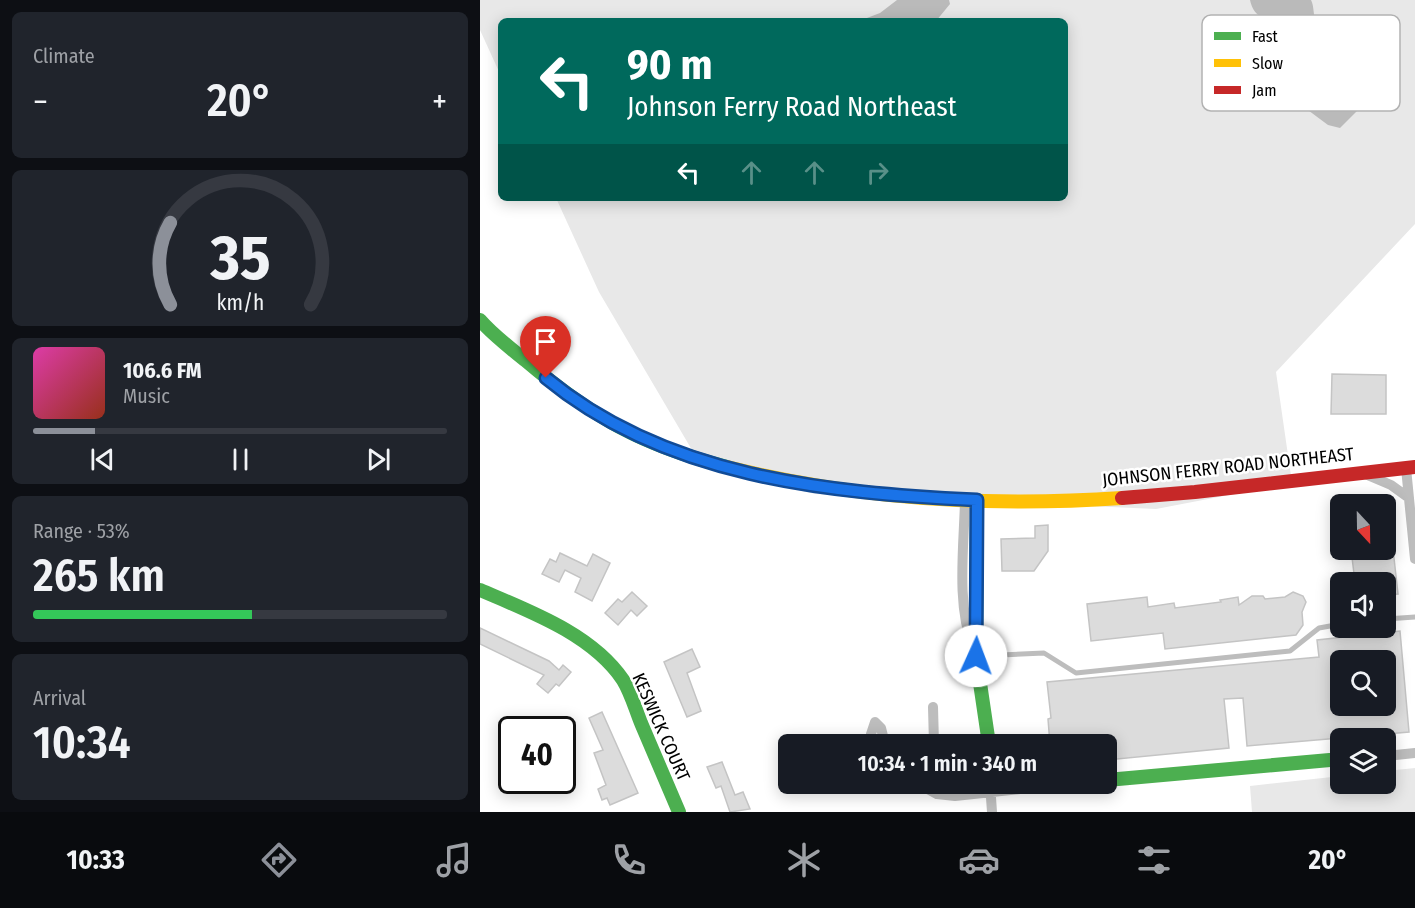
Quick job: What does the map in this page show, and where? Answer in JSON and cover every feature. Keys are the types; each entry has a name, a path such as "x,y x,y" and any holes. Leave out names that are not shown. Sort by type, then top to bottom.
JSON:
{"main road":[{"name":"JOHNSON FERRY ROAD NORTHEAST","path":"480,320 491,333 562,391 620,429 673,451 793,483 866,492 971,500 1095,499 1165,495 1411,468"},
{"path":"971,500 976,656 988,734"},
{"name":"KESWICK COURT","path":"480,590 524,609 564,632 597,654 619,674 679,812"},
{"path":"1117,779 1330,760"}],"street":[{"path":"1411,468 1409,498 1415,559"},
{"path":"1359,472 1391,485 1409,498"},
{"path":"933,707 934,734"},
{"path":"871,734 875,722 881,728 882,734"},
{"path":"1396,755 1415,753"},
{"path":"990,794 992,812"}],"lane":[{"path":"1396,619 1415,617"},
{"path":"976,656 1044,653 1076,673 1290,651 1318,628 1330,626"}],"shaded area":[{"path":"480,0 1415,0 1415,224 1276,372 1292,483 1156,509 815,494 702,467 599,292 557,201 1068,201 1068,18 498,18 498,69 480,30"},
{"path":"897,0 949,0 950,4 938,18 867,18 880,13"},
{"path":"1250,0 1311,0 1315,15 1259,15"},
{"path":"1309,111 1357,111 1340,128 1328,125"},
{"path":"1415,768 1415,812 1252,812 1250,786 1330,777 1330,794 1396,794 1396,770"}],"building":[{"path":"1332,374 1386,375 1386,414 1331,414"},
{"path":"1048,525 1048,551 1034,571 1002,571 1001,539 1035,538 1035,526"},
{"path":"560,553 587,566 593,554 610,563 592,601 575,592 581,578 565,570 559,582 542,574 550,559 556,562"},
{"path":"1352,560 1394,560 1396,572 1354,572"},
{"path":"632,592 647,606 637,616 631,610 618,625 605,613 618,599 622,602"},
{"path":"1293,592 1303,596 1306,602 1302,612 1303,625 1296,635 1165,649 1163,633 1091,641 1087,604 1147,597 1148,607 1174,603 1175,608 1221,602 1220,600 1238,597 1239,605 1252,596 1263,596 1265,599 1285,597"},
{"path":"480,628 549,661 559,670 563,665 571,672 559,686 556,684 548,693 537,684 544,675 480,644"},
{"path":"1396,631 1400,631 1409,732 1396,733 1396,728 1330,728 1330,739 1247,746 1243,698 1224,699 1229,748 1117,759 1117,734 1049,734 1048,719 1051,718 1047,682 1319,657 1317,640 1396,638"},
{"path":"692,649 700,667 687,673 701,711 687,717 664,662"},
{"path":"602,712 638,793 610,805 607,798 602,800 598,789 606,785 594,753 603,750 589,718"},
{"path":"722,762 735,795 743,792 750,809 730,812 721,786 716,788 707,767"}],"traffic: fast":[{"path":"480,320 501,341 549,380 619,427 669,449 727,467"},
{"path":"977,500 976,656 988,734"},
{"path":"480,590 519,606 558,626 594,649 610,664 628,690 679,812"},
{"path":"1117,779 1330,760"}],"traffic: slow":[{"path":"727,467 824,487 923,498 973,501 1072,501 1122,498"}],"traffic: jam":[{"path":"1122,498 1415,467"}],"route":[{"path":"546,378 620,429 698,459 793,483 866,492 977,500 976,656"}]}
